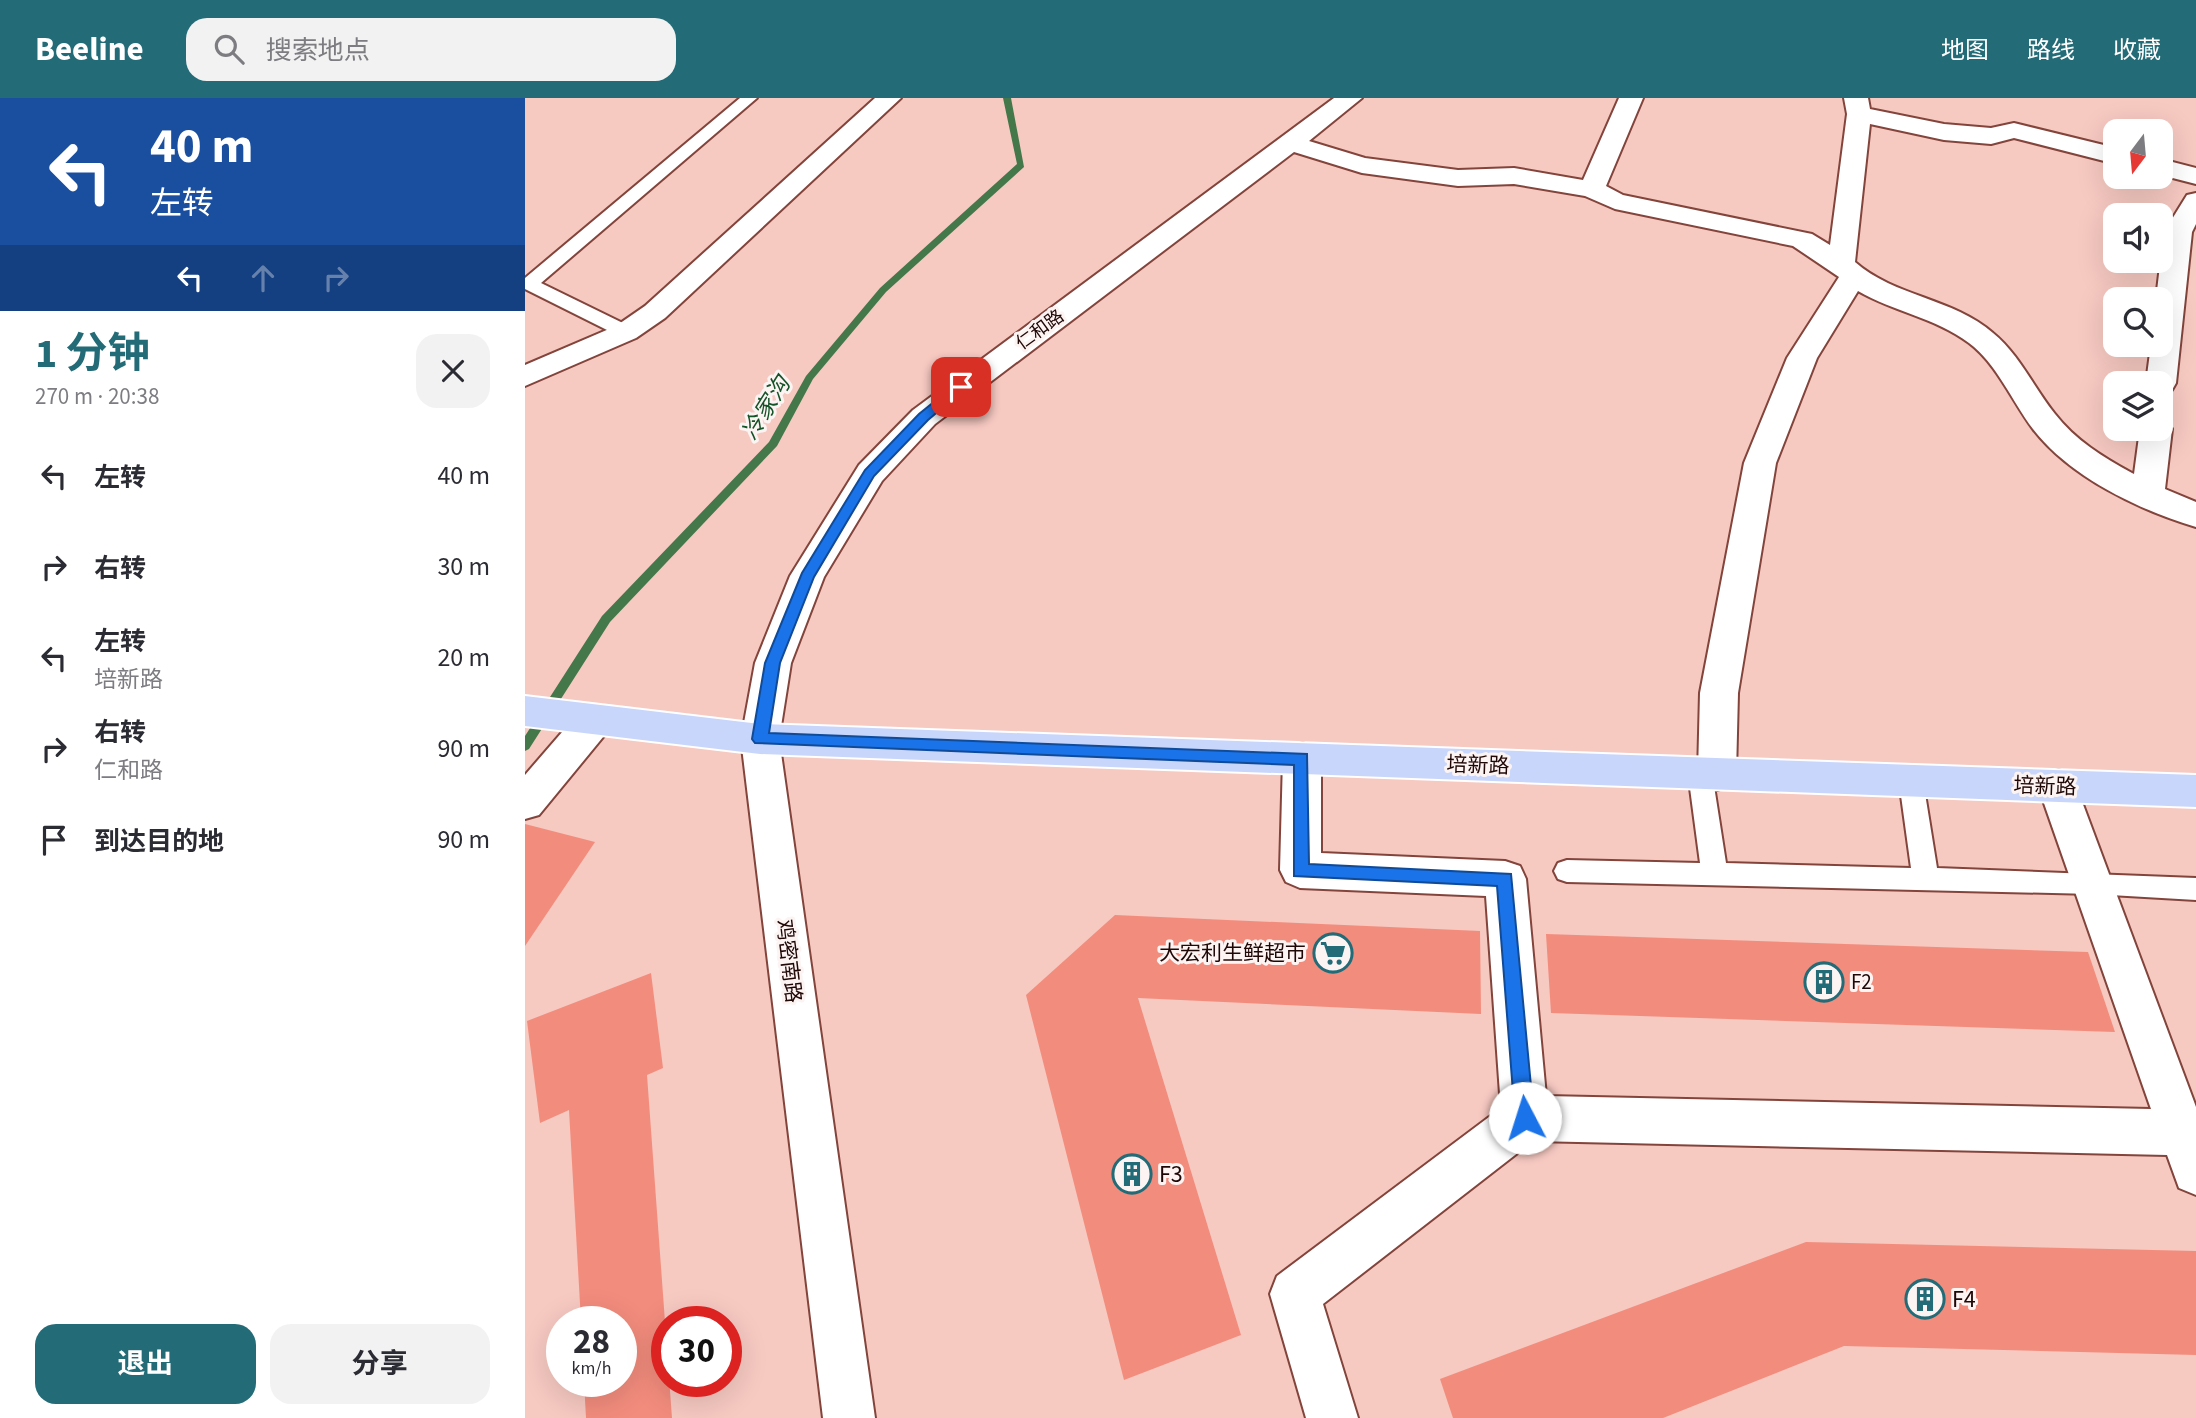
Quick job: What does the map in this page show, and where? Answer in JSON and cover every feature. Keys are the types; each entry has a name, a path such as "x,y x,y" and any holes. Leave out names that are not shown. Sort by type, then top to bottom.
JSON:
{"highway":[{"path":"525,712 760,739"},
{"name":"培新路","path":"760,739 2196,791"}],"street":[{"path":"525,376 626,332 655,312 888,98"},
{"name":"仁和路","path":"760,739 773,663 807,576 870,473 924,417 961,387 1084,299 1350,98"},
{"path":"1592,189 1631,98"},
{"path":"1709,773 1719,693 1760,463 1802,358 1847,270 1858,106 1944,132 1991,136 2014,130 2103,153"},
{"path":"1289,143 1362,165 1458,178 1514,176 1592,189 1615,201 1802,240 1847,270 1983,339 2054,433 2110,477 2196,515"},
{"path":"2173,170 2196,176"},
{"path":"2162,371 2178,232 2196,201"},
{"path":"2148,494 2155,441"},
{"path":"525,803 595,720"},
{"name":"鸡密南路","path":"760,739 849,1418"},
{"path":"1302,759 1300,870 1505,879 1525,1118"},
{"path":"1332,1418 1294,1294 1525,1118 2191,1145 2058,786"}],"lane":[{"path":"626,332 529,284 749,98"},
{"path":"1709,773 1715,875"},
{"path":"1911,780 1927,879"},
{"path":"1567,871 2093,883 2196,889"}],"building":[{"path":"525,824 595,842 525,946"},
{"name":"F3","path":"1115,915 1480,931 1481,1014 1138,998 1241,1335 1124,1380 1026,995"},
{"name":"F2","path":"1546,934 2088,952 2115,1032 1551,1013"},
{"path":"651,973 663,1068 647,1075 664,1306 651,1306 651,1397 670,1397 672,1418 586,1418 585,1397 637,1397 637,1306 580,1306 569,1110 540,1123 527,1021"},
{"name":"F4","path":"1806,1242 2196,1251 2196,1355 1844,1346 1663,1418 1453,1418 1440,1379"}],"waterway":[{"name":"冷家沟","path":"525,746 606,619 773,444 809,378 883,290 1021,165 1007,98"}],"place":[{"name":"大宏利生鲜超市","path":"1333,953"},
{"name":"F2","path":"1824,982"},
{"name":"F3","path":"1132,1174"},
{"name":"F4","path":"1925,1299"}],"route":[{"path":"961,387 924,417 870,473 807,576 773,663 760,739 1302,759 1300,870 1505,879 1525,1118"}]}
